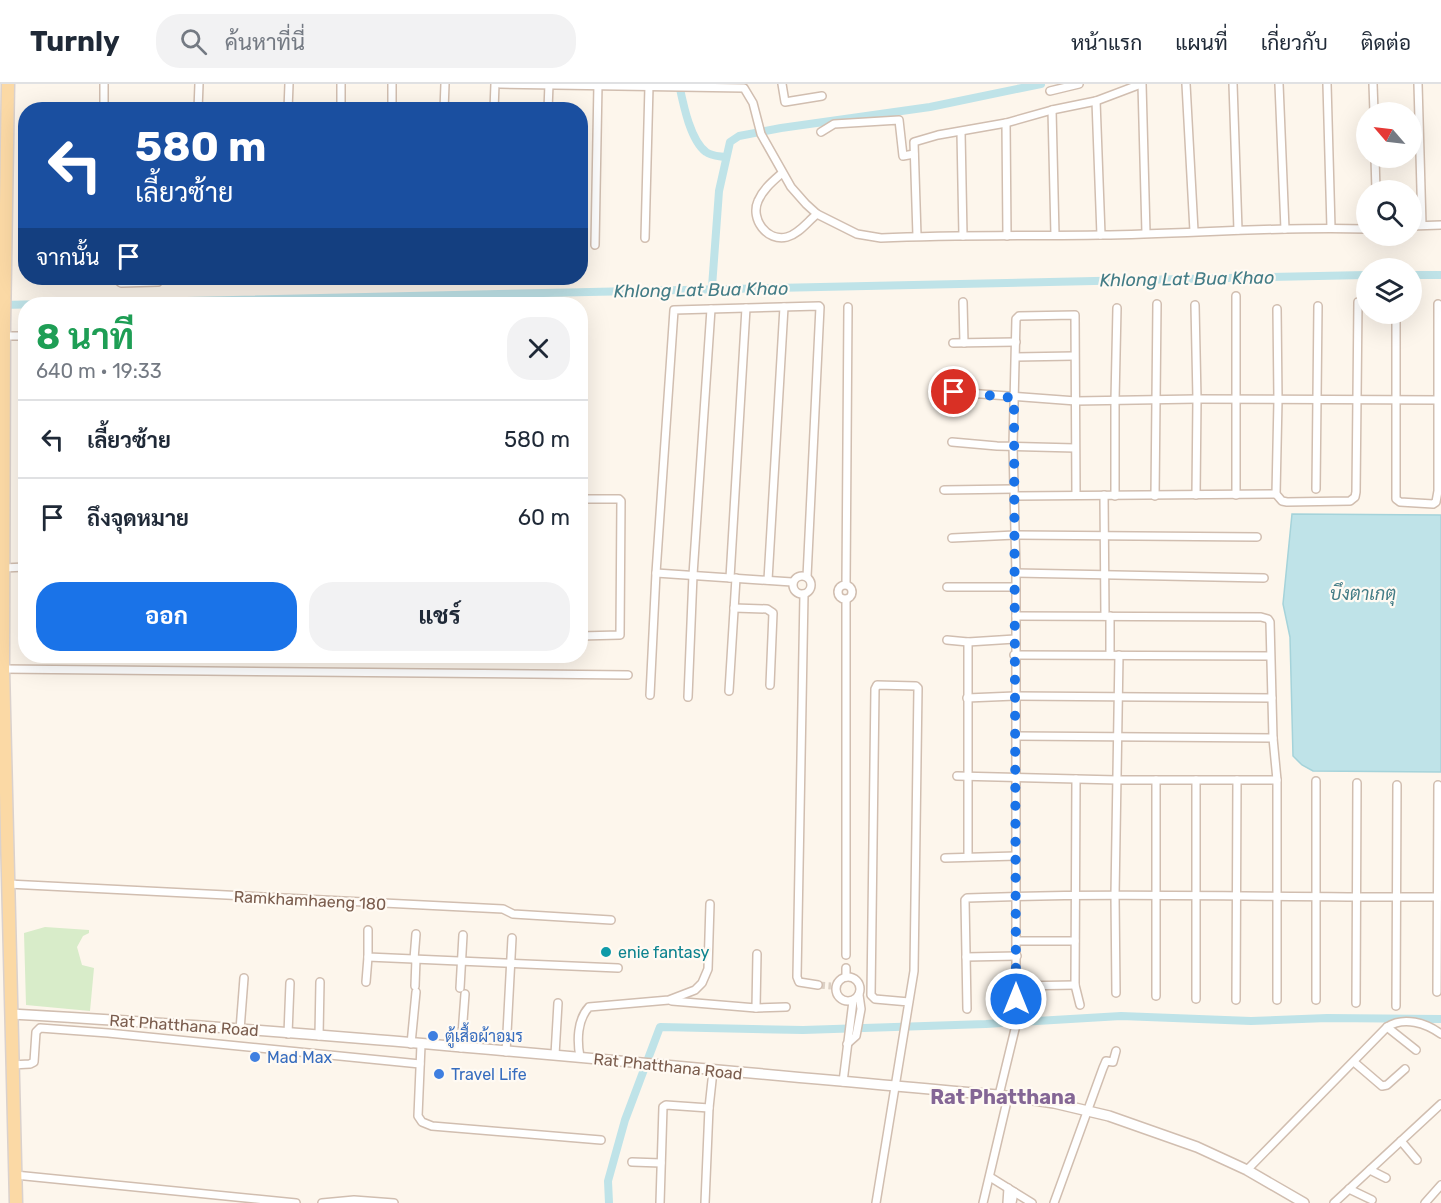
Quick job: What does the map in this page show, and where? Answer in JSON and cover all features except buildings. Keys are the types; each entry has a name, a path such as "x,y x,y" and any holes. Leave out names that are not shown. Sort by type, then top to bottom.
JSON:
{"main road":[{"path":"8,84 2,583 8,884 6,1013 11,1065 16,1203"}],"street":[{"path":"104,84 104,102"},
{"path":"198,84 198,102"},
{"path":"288,102 289,84"},
{"path":"340,102 341,84"},
{"path":"392,102 393,84"},
{"path":"444,102 445,84"},
{"path":"494,102 495,84"},
{"path":"500,84 744,88 753,103 760,131 782,172 806,204 817,214 857,234 881,238 1101,236 1194,231 1356,229"},
{"path":"548,102 549,84"},
{"path":"782,84 785,102 822,96"},
{"path":"1050,91 1079,84"},
{"path":"917,236 914,142 1096,101 1141,84 1146,233"},
{"path":"1186,84 1194,231"},
{"path":"1233,84 1238,230"},
{"path":"1279,84 1285,229"},
{"path":"1327,84 1331,228"},
{"path":"1373,84 1374,102"},
{"path":"1418,84 1421,180"},
{"path":"595,244 598,85"},
{"path":"645,238 649,86"},
{"path":"1096,101 1101,236"},
{"path":"1052,110 1055,235"},
{"path":"821,132 834,124 899,120 903,156 914,154"},
{"path":"1006,123 1007,236"},
{"path":"961,132 963,236"},
{"path":"782,172 764,190 756,204 757,219 764,230 775,237 786,237 796,233 817,214"},
{"path":"1422,225 1441,225"},
{"path":"1236,297 1236,495"},
{"path":"963,302 964,343"},
{"path":"1155,496 1157,304"},
{"path":"1396,324 1396,499 1400,502 1433,504 1436,502 1438,491 1438,304"},
{"path":"1195,305 1196,495"},
{"path":"1316,489 1318,306"},
{"path":"768,580 784,307"},
{"path":"846,955 846,600 841,599 838,590 846,584 848,307"},
{"path":"729,691 746,308"},
{"path":"650,696 656,573 673,312 675,310 820,308 807,577 811,586 804,594 795,592 792,582"},
{"path":"1115,496 1114,400 1117,308"},
{"path":"688,697 693,575 711,309"},
{"path":"1276,309 1278,400 1276,494 1282,501 1287,502 1354,500 1356,492 1358,324"},
{"path":"983,1203 990,1177 1016,1025 1014,655 1016,573 1013,446 1017,317 1075,314 1076,495"},
{"path":"4,331 18,335"},
{"path":"953,343 1016,342"},
{"path":"1016,357 1074,356"},
{"path":"954,392 1076,401 1439,400"},
{"path":"952,442 1075,448"},
{"path":"945,490 1115,496 1276,494"},
{"path":"1104,495 1104,574 1110,655"},
{"path":"588,499 619,499 621,512 620,635 588,636"},
{"path":"952,538 1015,535 1257,537"},
{"path":"2,563 18,566"},
{"path":"656,573 792,582"},
{"path":"1016,573 1264,578"},
{"path":"792,582 796,577 802,575 807,577"},
{"path":"947,587 1015,587"},
{"path":"804,594 797,977 803,984 818,985"},
{"path":"734,608 767,609 773,613 770,685"},
{"path":"1016,616 1265,618 1270,622 1273,738 1277,780 1277,1000"},
{"path":"947,640 968,642 1015,639"},
{"path":"968,642 968,857"},
{"path":"1014,655 1270,656"},
{"path":"1116,993 1115,896 1119,655"},
{"path":"3,669 628,675"},
{"path":"876,1203 894,1087 904,1033 907,1012 909,1002 914,970 918,688 916,686 877,685 875,689 872,995 875,999 909,1002"},
{"path":"967,698 1118,696 1272,698"},
{"path":"1016,736 1273,738"},
{"path":"957,776 1117,780 1277,780"},
{"path":"1076,779 1075,985 1080,1005"},
{"path":"1156,780 1156,996"},
{"path":"1196,780 1196,999"},
{"path":"1236,1000 1237,780"},
{"path":"1316,781 1316,1000"},
{"path":"1356,1003 1357,783"},
{"path":"1396,1006 1397,785"},
{"path":"1437,992 1438,785"},
{"path":"945,858 1016,856"},
{"name":"Ramkhamhaeng 180","path":"8,884 503,909 513,914 611,920"},
{"path":"967,1009 966,898 1076,895 1235,898 1439,897"},
{"path":"669,1000 695,990 702,983 708,969 710,904"},
{"path":"366,982 369,930"},
{"path":"411,1044 416,934"},
{"path":"461,1048 463,935"},
{"path":"506,1052 512,939"},
{"path":"1017,941 1075,941"},
{"path":"756,1008 757,954"},
{"path":"966,957 1017,956"},
{"path":"368,957 618,968"},
{"path":"846,968 846,978"},
{"path":"240,1030 244,978"},
{"path":"855,1016 861,1009 860,986 855,979 846,978 834,986 837,995 844,1001 853,1001 859,995"},
{"path":"319,1036 320,982"},
{"path":"288,1034 290,983"},
{"path":"1016,986 1075,985"},
{"path":"580,1057 577,1043 581,1019 589,1008 669,1000 756,1008 786,1007"},
{"path":"843,1082 855,1016 853,1001"},
{"path":"555,1056 558,1003"},
{"name":"Rat Phatthana Road","path":"6,1013 580,1057 1003,1096 1054,1103 1109,1116 1197,1147 1247,1170 1304,1203"},
{"path":"108,1033 109,1020"},
{"path":"1247,1170 1388,1028 1401,1022 1415,1022 1441,1034"},
{"path":"1430,1027 1441,1026"},
{"path":"11,1065 34,1062 36,1032 40,1028 420,1064"},
{"path":"1388,1028 1416,1050"},
{"path":"421,1045 418,1116 422,1122 432,1126 601,1140"},
{"path":"1054,1203 1105,1063 1113,1062 1116,1051"},
{"path":"1354,1062 1382,1086 1387,1085 1405,1069"},
{"path":"705,1203 713,1071"},
{"path":"1334,1203 1441,1104"},
{"path":"660,1203 664,1105 709,1108"},
{"path":"1401,1141 1417,1160"},
{"path":"632,1162 661,1163"},
{"path":"1370,1170 1386,1178"},
{"path":"15,1175 296,1203"},
{"path":"990,1177 1032,1203"},
{"path":"1425,1203 1441,1185"},
{"path":"1349,1189 1372,1200"},
{"path":"1007,1203 1011,1190"},
{"path":"1011,1190 1012,1203"},
{"path":"322,1203 354,1200 394,1203"}],"green space":[{"path":"45,927 89,930 77,947 82,965 94,968 90,1011 26,1005 24,933"}],"water":[{"name":"บึงตาเกตุ","path":"1292,514 1441,515 1441,772 1313,771 1293,756 1290,637 1283,604"}],"waterway":[{"path":"679,84 691,130 700,146 708,153 725,157"},
{"path":"712,287 719,191 730,142 739,136 930,107 1041,84"},
{"name":"Khlong Lat Bua Khao","path":"365,297 1356,275"},
{"name":"Khlong Lat Bua Khao","path":"1422,275 1441,275"},
{"name":"Khlong Lat Bua Khao","path":"1,305 18,305"},
{"path":"609,1203 608,1181 625,1120 660,1027 803,1030 986,1024 1121,1016 1251,1021 1327,1018 1441,1019"}],"tunnel":[{"path":"818,985 831,986"}],"place":[{"name":"enie fantasy","path":"606,952"},
{"name":"ตู้เสื้อผ้าอมร","path":"433,1036"},
{"name":"Mad Max","path":"255,1057"},
{"name":"Travel Life","path":"439,1074"}],"district":[{"name":"Rat Phatthana","path":"1003,1097"}],"route":[{"path":"954,392 1014,398 1016,999"}]}
